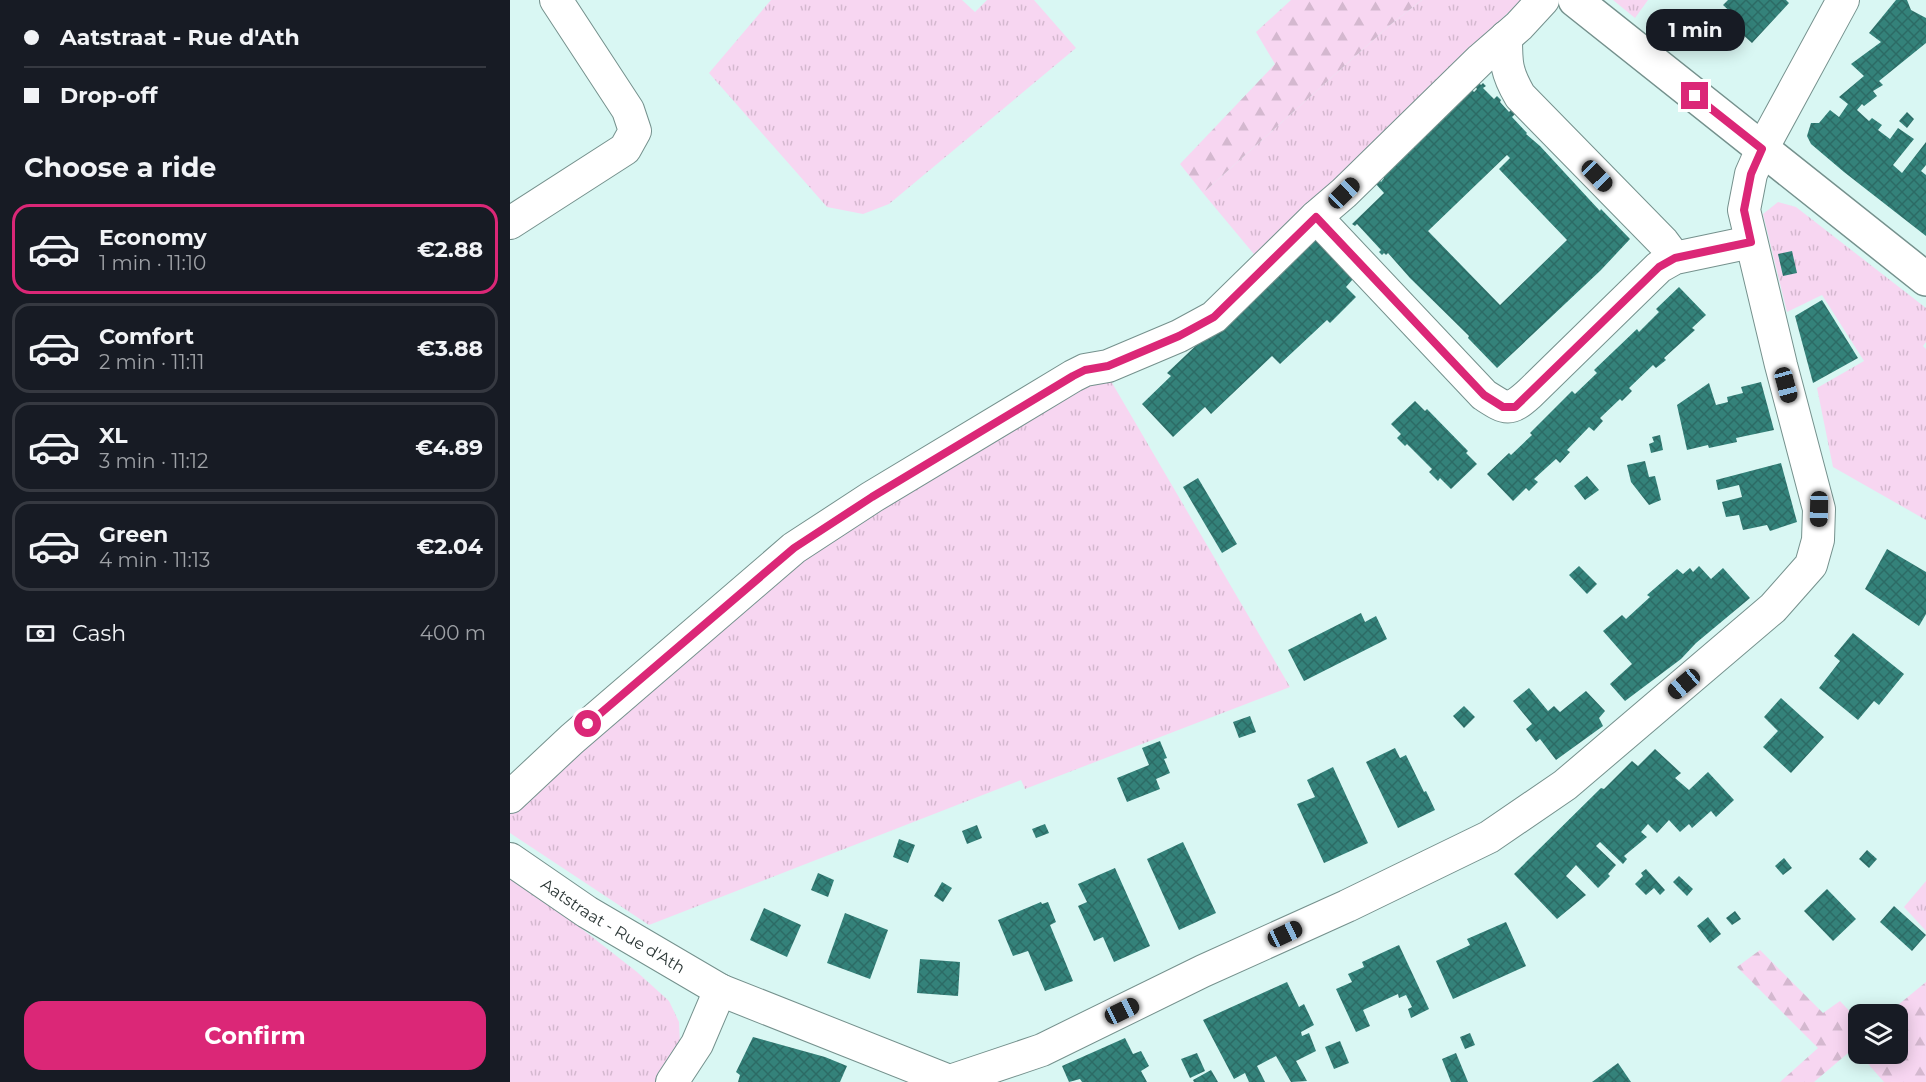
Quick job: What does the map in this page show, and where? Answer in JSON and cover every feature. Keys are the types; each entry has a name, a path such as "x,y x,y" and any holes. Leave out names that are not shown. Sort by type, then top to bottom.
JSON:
{"main road":[{"path":"1575,0 1926,279"}],"street":[{"path":"510,223 624,149 635,131 628,110 556,0"},
{"path":"510,797 572,739 794,548 872,497 1096,368 1179,336 1214,317 1543,0"},
{"path":"951,1082 1042,1050 1203,971 1347,906 1489,837 1565,785 1773,608 1811,565 1818,540 1819,509 1781,365 1744,210 1751,174 1762,149 1844,0"},
{"path":"1506,37 1509,78 1520,96 1663,242 1675,258"},
{"path":"1316,217 1484,395 1503,407 1515,407 1659,267 1675,258 1751,242"},
{"name":"Aatstraat - Rue d'Ath","path":"510,859 587,912 720,990 951,1082"},
{"path":"672,1082 697,1044 720,990"},
{"path":"1014,1082 1042,1050"}],"green space":[{"path":"771,0 962,0 975,12 987,0 1034,0 1076,48 889,204 863,214 827,207 709,73"},
{"path":"1291,0 1422,0 1390,25 1203,193 1180,164 1275,64 1256,32"},
{"path":"1422,0 1521,0 1258,259 1203,193 1390,25"},
{"path":"1613,0 1648,0 1635,18"},
{"path":"1778,202 1796,207 1926,308 1926,342 1923,346 1926,349 1926,520 1833,467 1817,388 1864,361 1822,295 1787,312 1763,214"},
{"path":"1084,376 1108,376 1290,687 1025,789 1021,780 649,925 510,833 510,807 769,575"},
{"path":"510,877 573,922 637,972 669,1001 679,1022 680,1046 655,1082 510,1082"},
{"path":"1926,881 1926,931 1904,907"},
{"path":"1760,950 1823,1013 1840,1001 1848,1009 1848,1053 1814,1082 1780,1082 1818,1048 1737,967"},
{"path":"1926,982 1926,1082 1884,1082 1868,1064 1908,1064 1908,1004 1899,1004"}],"building":[{"path":"1728,0 1786,0 1789,3 1752,43 1732,25 1738,19 1723,5"},
{"path":"1896,0 1907,0 1911,10 1926,18 1926,43 1879,81 1883,85 1873,91 1877,96 1864,106 1862,104 1857,110 1869,121 1872,118 1882,125 1878,130 1890,139 1898,128 1914,139 1893,165 1902,173 1926,142 1926,165 1921,171 1926,175 1926,236 1844,172 1811,144 1807,136 1811,123 1819,123 1830,110 1839,117 1848,104 1839,97 1864,76 1851,64 1881,42 1869,33"},
{"path":"1483,83 1486,86 1483,88 1494,99 1497,96 1509,112 1511,110 1515,114 1512,117 1526,134 1630,239 1601,270 1497,368 1388,253 1382,255 1379,252 1381,250 1357,224 1355,226 1352,224 1384,193 1375,183 1379,179 1381,182 1384,178 1382,176 1469,92 1472,90 1474,92 1477,89 1475,86","holes":["1507,155 1510,158 1499,169 1567,240 1500,305 1428,231"]},
{"path":"1907,112 1914,119 1907,128 1899,121"},
{"path":"1312,236 1353,279 1346,287 1356,297 1330,323 1327,320 1280,364 1272,356 1211,414 1205,407 1173,437 1142,404 1171,376 1167,373"},
{"path":"1792,251 1797,273 1783,276 1778,254"},
{"path":"1679,287 1706,315 1692,328 1695,330 1664,358 1666,360 1656,368 1653,365 1629,388 1632,391 1600,418 1603,421 1594,431 1589,427 1567,450 1570,452 1560,463 1556,459 1534,479 1538,482 1529,491 1526,488 1513,501 1487,474 1532,435 1530,433 1572,391 1575,394 1597,373 1594,370 1637,329 1639,332 1659,312 1656,309"},
{"path":"1822,300 1858,358 1813,383 1795,316"},
{"path":"1761,382 1774,430 1736,438 1737,442 1687,450 1677,405 1709,383 1716,405 1728,402 1727,397 1743,393 1741,387"},
{"path":"1415,401 1425,411 1427,409 1468,451 1466,453 1477,464 1451,489 1440,478 1438,481 1429,472 1432,469 1407,444 1405,446 1397,438 1401,434 1391,424"},
{"path":"1660,435 1663,450 1651,453 1649,444 1654,442 1652,437"},
{"path":"1645,461 1649,477 1655,476 1661,500 1649,505 1631,482 1627,465"},
{"path":"1781,463 1797,522 1770,531 1767,525 1743,530 1739,515 1726,517 1722,502 1742,497 1739,485 1718,490 1716,480"},
{"path":"1587,476 1599,490 1585,500 1574,486"},
{"path":"1198,478 1237,544 1222,553 1183,487"},
{"path":"1887,549 1926,572 1926,614 1919,626 1865,589"},
{"path":"1579,566 1597,584 1587,594 1569,575"},
{"path":"1699,566 1711,579 1723,568 1750,598 1696,643 1681,659 1625,701 1610,684 1632,664 1603,631 1622,615 1626,619 1650,597 1647,595 1677,569 1683,574 1690,568 1693,572"},
{"path":"1361,613 1365,622 1376,616 1387,639 1304,681 1288,650"},
{"path":"1853,633 1904,674 1879,705 1874,701 1858,720 1819,688 1840,661 1834,656"},
{"path":"1529,688 1548,711 1554,706 1560,712 1586,691 1605,711 1599,718 1603,726 1556,760 1540,739 1536,742 1526,729 1532,724 1513,701"},
{"path":"1781,698 1824,737 1791,773 1763,747 1778,731 1764,717"},
{"path":"1464,706 1475,717 1464,728 1453,716"},
{"path":"1250,716 1256,732 1239,738 1233,722"},
{"path":"1160,741 1170,773 1156,779 1160,789 1127,802 1117,778 1149,765 1142,748"},
{"path":"1395,748 1400,758 1406,755 1435,810 1398,828 1366,762"},
{"path":"1655,749 1681,773 1675,778 1689,790 1708,772 1734,800 1716,817 1711,811 1692,828 1689,824 1680,832 1669,820 1657,833 1648,824 1641,832 1647,837 1624,856 1627,859 1623,864 1600,842 1596,846 1616,865 1608,874 1610,876 1598,888 1576,865 1566,876 1586,895 1557,919 1514,874 1601,788 1604,789 1632,761 1638,766"},
{"path":"1333,767 1368,843 1324,863 1297,804 1315,797 1307,780"},
{"path":"1045,824 1049,833 1036,838 1032,829"},
{"path":"977,825 982,838 967,844 962,831"},
{"path":"899,839 915,845 908,863 893,857"},
{"path":"1183,842 1216,913 1179,930 1147,859"},
{"path":"1867,850 1877,859 1869,868 1859,859"},
{"path":"1784,858 1792,868 1783,875 1775,866"},
{"path":"1115,868 1150,946 1114,962 1103,937 1094,941 1078,906 1087,902 1078,884"},
{"path":"1646,869 1665,890 1660,895 1654,888 1646,895 1635,884"},
{"path":"818,873 834,880 828,897 811,890"},
{"path":"1679,876 1693,889 1687,896 1673,882"},
{"path":"942,882 952,888 943,902 934,896"},
{"path":"1827,889 1856,919 1833,941 1804,911"},
{"path":"1041,902 1042,904 1048,902 1056,922 1050,925 1073,981 1045,991 1028,951 1013,956 998,920"},
{"path":"1894,906 1926,935 1912,951 1880,922"},
{"path":"764,908 801,925 787,957 750,940"},
{"path":"1735,911 1741,919 1732,925 1726,918"},
{"path":"845,913 888,930 870,979 827,963"},
{"path":"1708,917 1721,934 1710,943 1697,926"},
{"path":"1506,922 1526,966 1453,999 1436,961 1470,945 1467,939"},
{"path":"1399,945 1429,1009 1411,1018 1408,1009 1412,1007 1406,995 1399,998 1398,994 1363,1010 1370,1026 1356,1032 1336,989 1352,982 1348,974 1364,967 1362,962"},
{"path":"920,959 960,962 958,996 917,993"},
{"path":"1287,982 1299,1007 1304,1004 1314,1025 1301,1032 1302,1036 1309,1033 1316,1051 1296,1061 1307,1081 1291,1082 1276,1056 1257,1066 1265,1082 1249,1082 1245,1073 1234,1079 1203,1020"},
{"path":"1470,1033 1475,1045 1465,1049 1460,1037"},
{"path":"753,1037 825,1057 847,1066 840,1082 738,1082 740,1075 736,1072"},
{"path":"1125,1038 1133,1054 1141,1051 1149,1066 1141,1071 1147,1082 1082,1082 1080,1079 1069,1082 1062,1066"},
{"path":"1340,1041 1349,1063 1334,1069 1325,1047"},
{"path":"1197,1053 1205,1071 1190,1078 1181,1059"},
{"path":"1456,1053 1468,1082 1451,1082 1442,1059"},
{"path":"1618,1063 1631,1082 1592,1082"},
{"path":"1211,1070 1218,1082 1194,1082 1193,1080"}],"route":[{"path":"588,724 794,548 872,497 1073,376 1085,370 1108,366 1179,336 1214,317 1316,217 1484,395 1503,407 1515,407 1659,267 1675,258 1751,242 1744,210 1751,174 1762,149 1695,96"}]}
